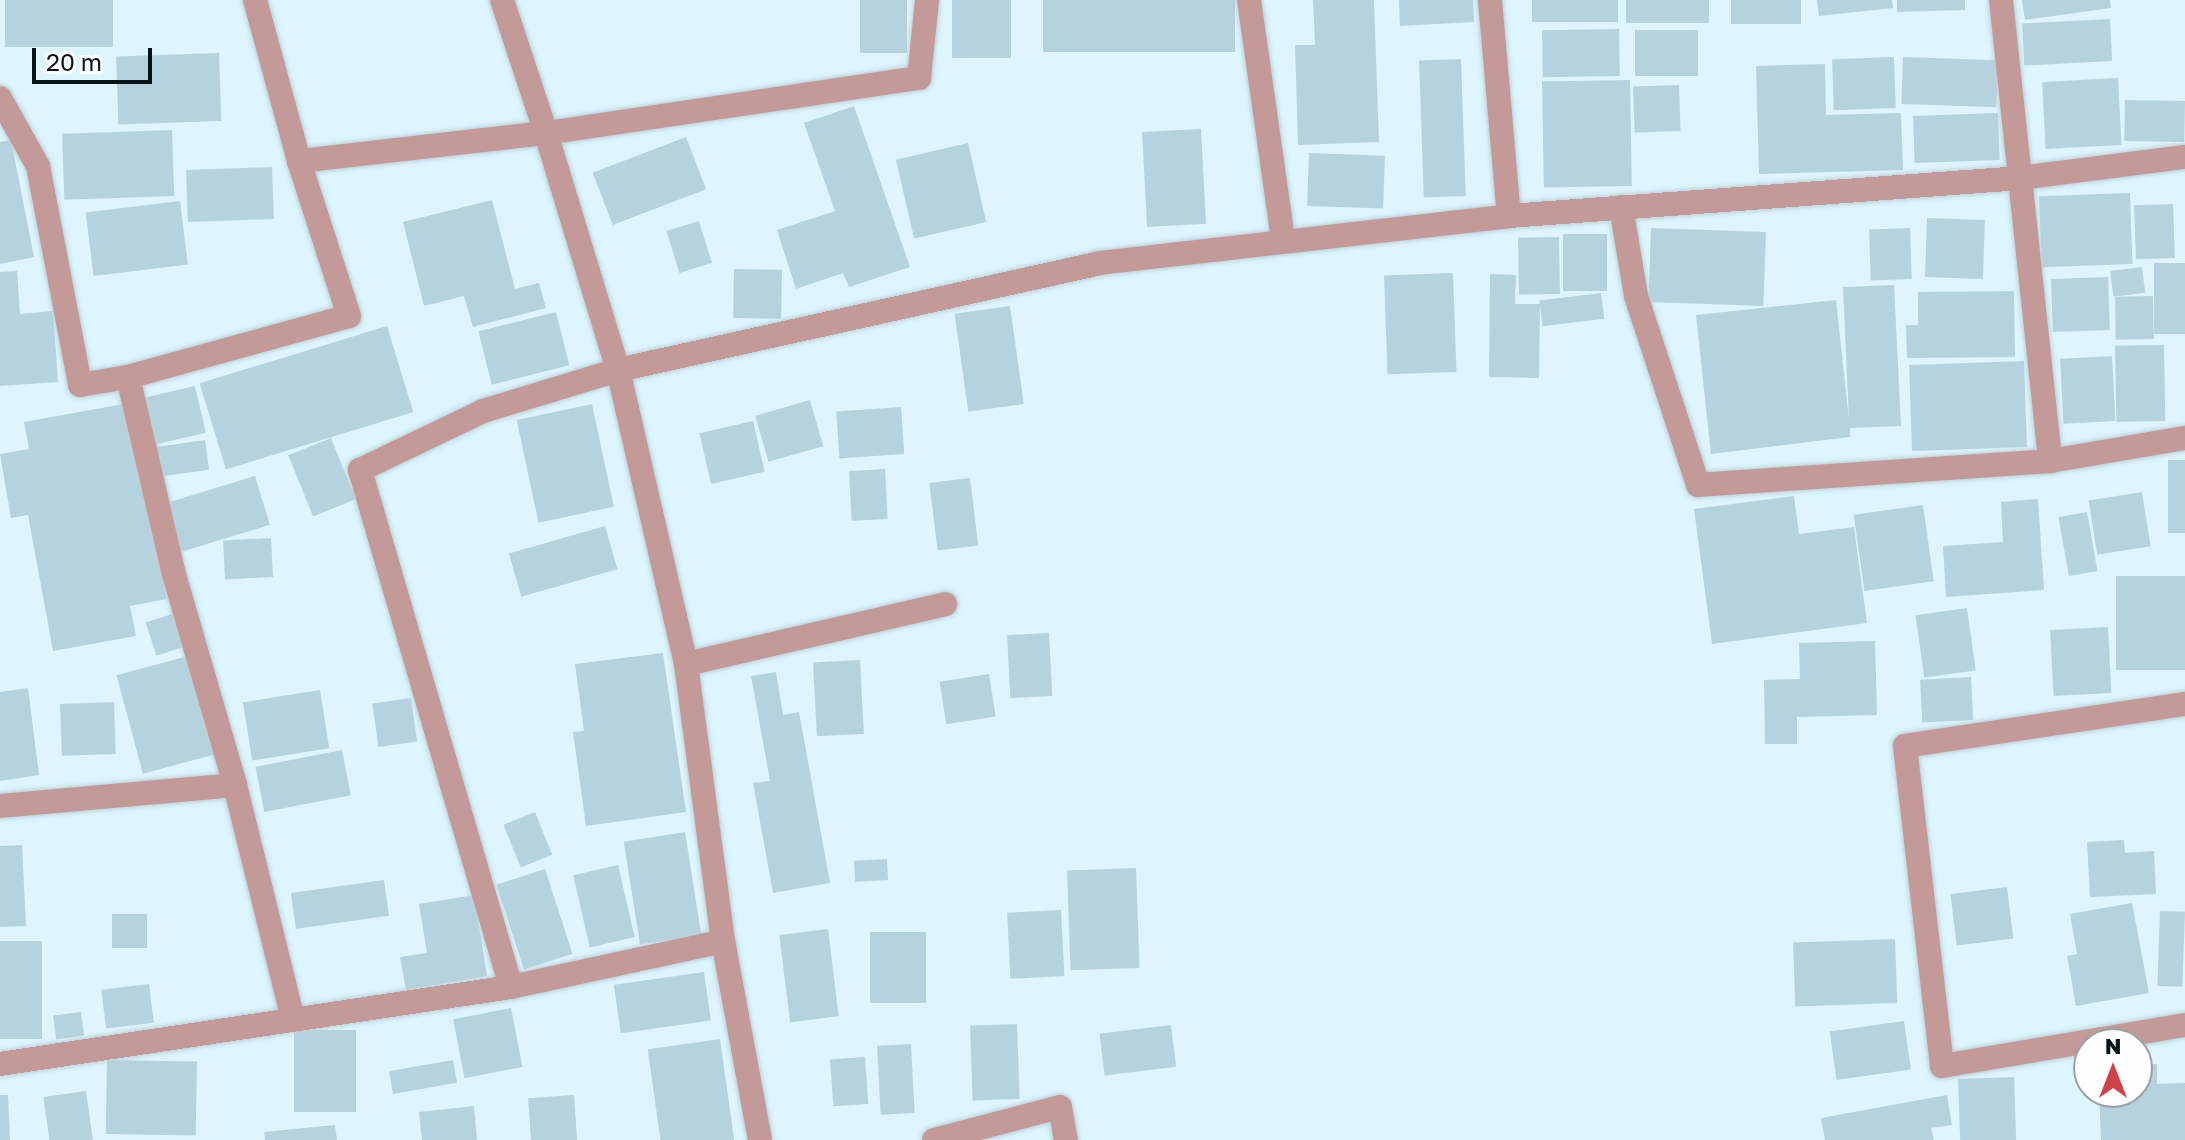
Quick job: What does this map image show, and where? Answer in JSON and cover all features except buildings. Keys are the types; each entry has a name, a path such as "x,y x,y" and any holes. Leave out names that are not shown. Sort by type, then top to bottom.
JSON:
{"street":[{"path":"0,98 38,166 80,385 128,377 349,316 299,161 255,0"},
{"path":"502,0 618,370 686,664 723,941 760,1140"},
{"path":"299,161 546,133 919,78 927,0"},
{"path":"1249,0 1283,240"},
{"path":"1490,0 1509,216"},
{"path":"2001,0 2050,461"},
{"path":"511,987 360,470 483,411 618,370 1099,263 1509,216 2020,178 2185,157"},
{"path":"1621,207 1636,296 1698,485 2050,461 2185,438"},
{"path":"128,377 173,571 235,785 293,1019"},
{"path":"686,664 945,604"},
{"path":"2185,704 1905,746 1942,1066 2185,1025"},
{"path":"0,806 235,785"},
{"path":"0,1064 511,987 723,941"},
{"path":"934,1140 1060,1107 1066,1140"}]}
